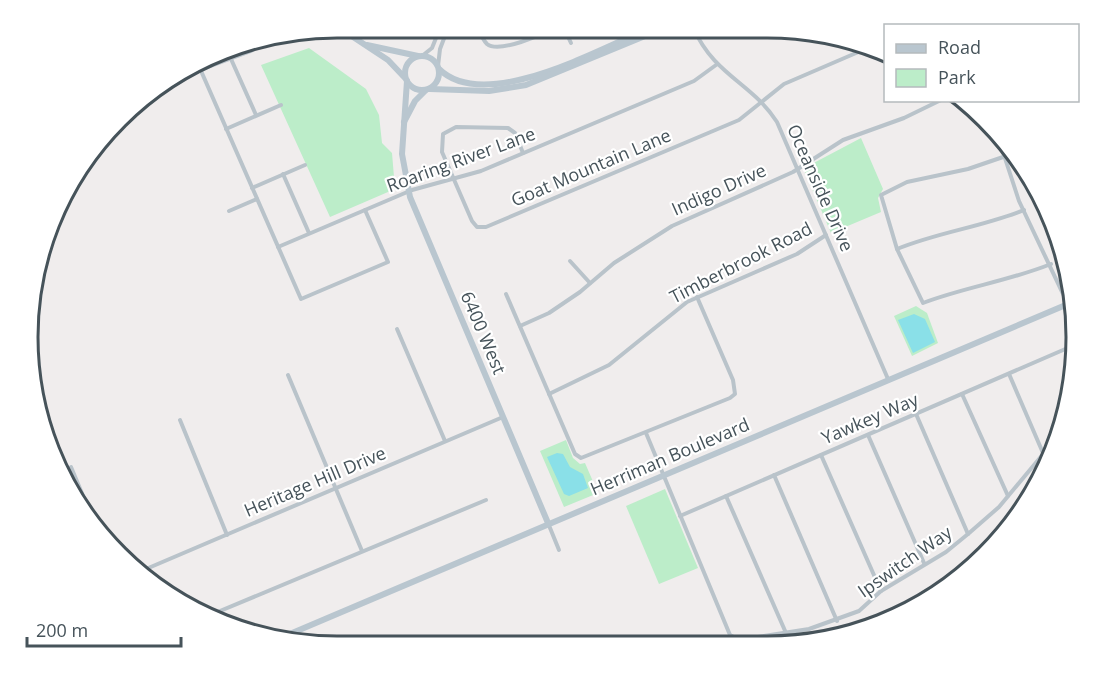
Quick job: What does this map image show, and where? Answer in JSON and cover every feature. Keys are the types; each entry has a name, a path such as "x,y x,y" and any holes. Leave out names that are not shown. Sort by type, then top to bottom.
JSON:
{"street":[{"path":"356,38 393,64 417,90 489,91 526,85 640,38"},
{"path":"407,81 405,70 408,63 432,48 436,38"},
{"path":"429,89 438,80 440,49 444,38"},
{"path":"484,38 492,47 523,42 532,38"},
{"path":"569,38 571,43"},
{"path":"367,45 431,59 438,68 458,82 484,85 509,84 534,77 627,38"},
{"name":"Oceanside Drive","path":"699,38 716,65 762,103 777,122 889,380"},
{"path":"202,69 253,50"},
{"name":"Goat Mountain Lane","path":"524,153 510,128 450,129 443,134 441,146 473,224 484,228 740,120 791,80 858,52"},
{"path":"231,59 256,116"},
{"name":"Roaring River Lane","path":"278,247 408,192 524,153 694,81 716,65"},
{"path":"200,70 301,299 388,262 365,210"},
{"name":"6400 West","path":"407,81 402,154 408,192 559,550"},
{"name":"6400 West","path":"404,122 416,99 429,89"},
{"name":"Indigo Drive","path":"520,326 549,313 646,240 672,226 798,169 843,140 904,118 937,102"},
{"path":"226,129 280,105"},
{"path":"1005,156 968,169 907,182 881,195 897,249 923,303 948,294 1024,275 1051,264"},
{"path":"1007,158 1023,210 1061,285"},
{"path":"252,188 305,165"},
{"path":"283,174 309,233"},
{"path":"229,211 257,199"},
{"path":"897,249 931,236 984,224 1023,210"},
{"name":"Timberbrook Road","path":"549,394 609,364 633,347 674,311 697,297 797,254 826,235"},
{"path":"570,261 590,283"},
{"path":"506,294 575,454 581,458 646,433 735,394 735,388 697,297"},
{"name":"Herriman Boulevard","path":"293,632 1064,306"},
{"path":"398,329 445,441"},
{"name":"Yawkey Way","path":"680,516 1065,349"},
{"path":"1009,374 1043,452"},
{"path":"288,375 362,551"},
{"path":"962,394 1008,496"},
{"path":"916,414 968,534"},
{"name":"Heritage Hill Drive","path":"148,568 502,417"},
{"path":"180,420 227,535"},
{"path":"646,433 680,516"},
{"path":"868,435 924,563"},
{"path":"821,455 881,591"},
{"name":"Ipswitch Way","path":"760,636 809,629 837,621 859,611 881,591 968,534 1008,496 1041,455"},
{"path":"71,468 81,491"},
{"path":"774,475 837,621"},
{"path":"726,496 786,633"},
{"path":"219,612 486,500"},
{"name":"Ipswitch Way","path":"680,516 732,636"}],"green space":[{"path":"309,48 366,89 379,115 382,143 392,153 395,189 330,217 261,65"},
{"path":"861,138 883,189 878,198 881,212 831,233 805,172 808,166"},
{"path":"916,306 927,313 938,343 912,356 894,316"},
{"path":"566,440 573,458 580,464 585,463 598,493 564,507 540,451"},
{"path":"665,489 698,568 659,584 626,506"}],"water":[{"path":"914,314 925,319 935,342 913,353 898,320"},
{"path":"557,453 563,454 570,467 583,474 588,488 569,496 564,494 547,457"}]}
